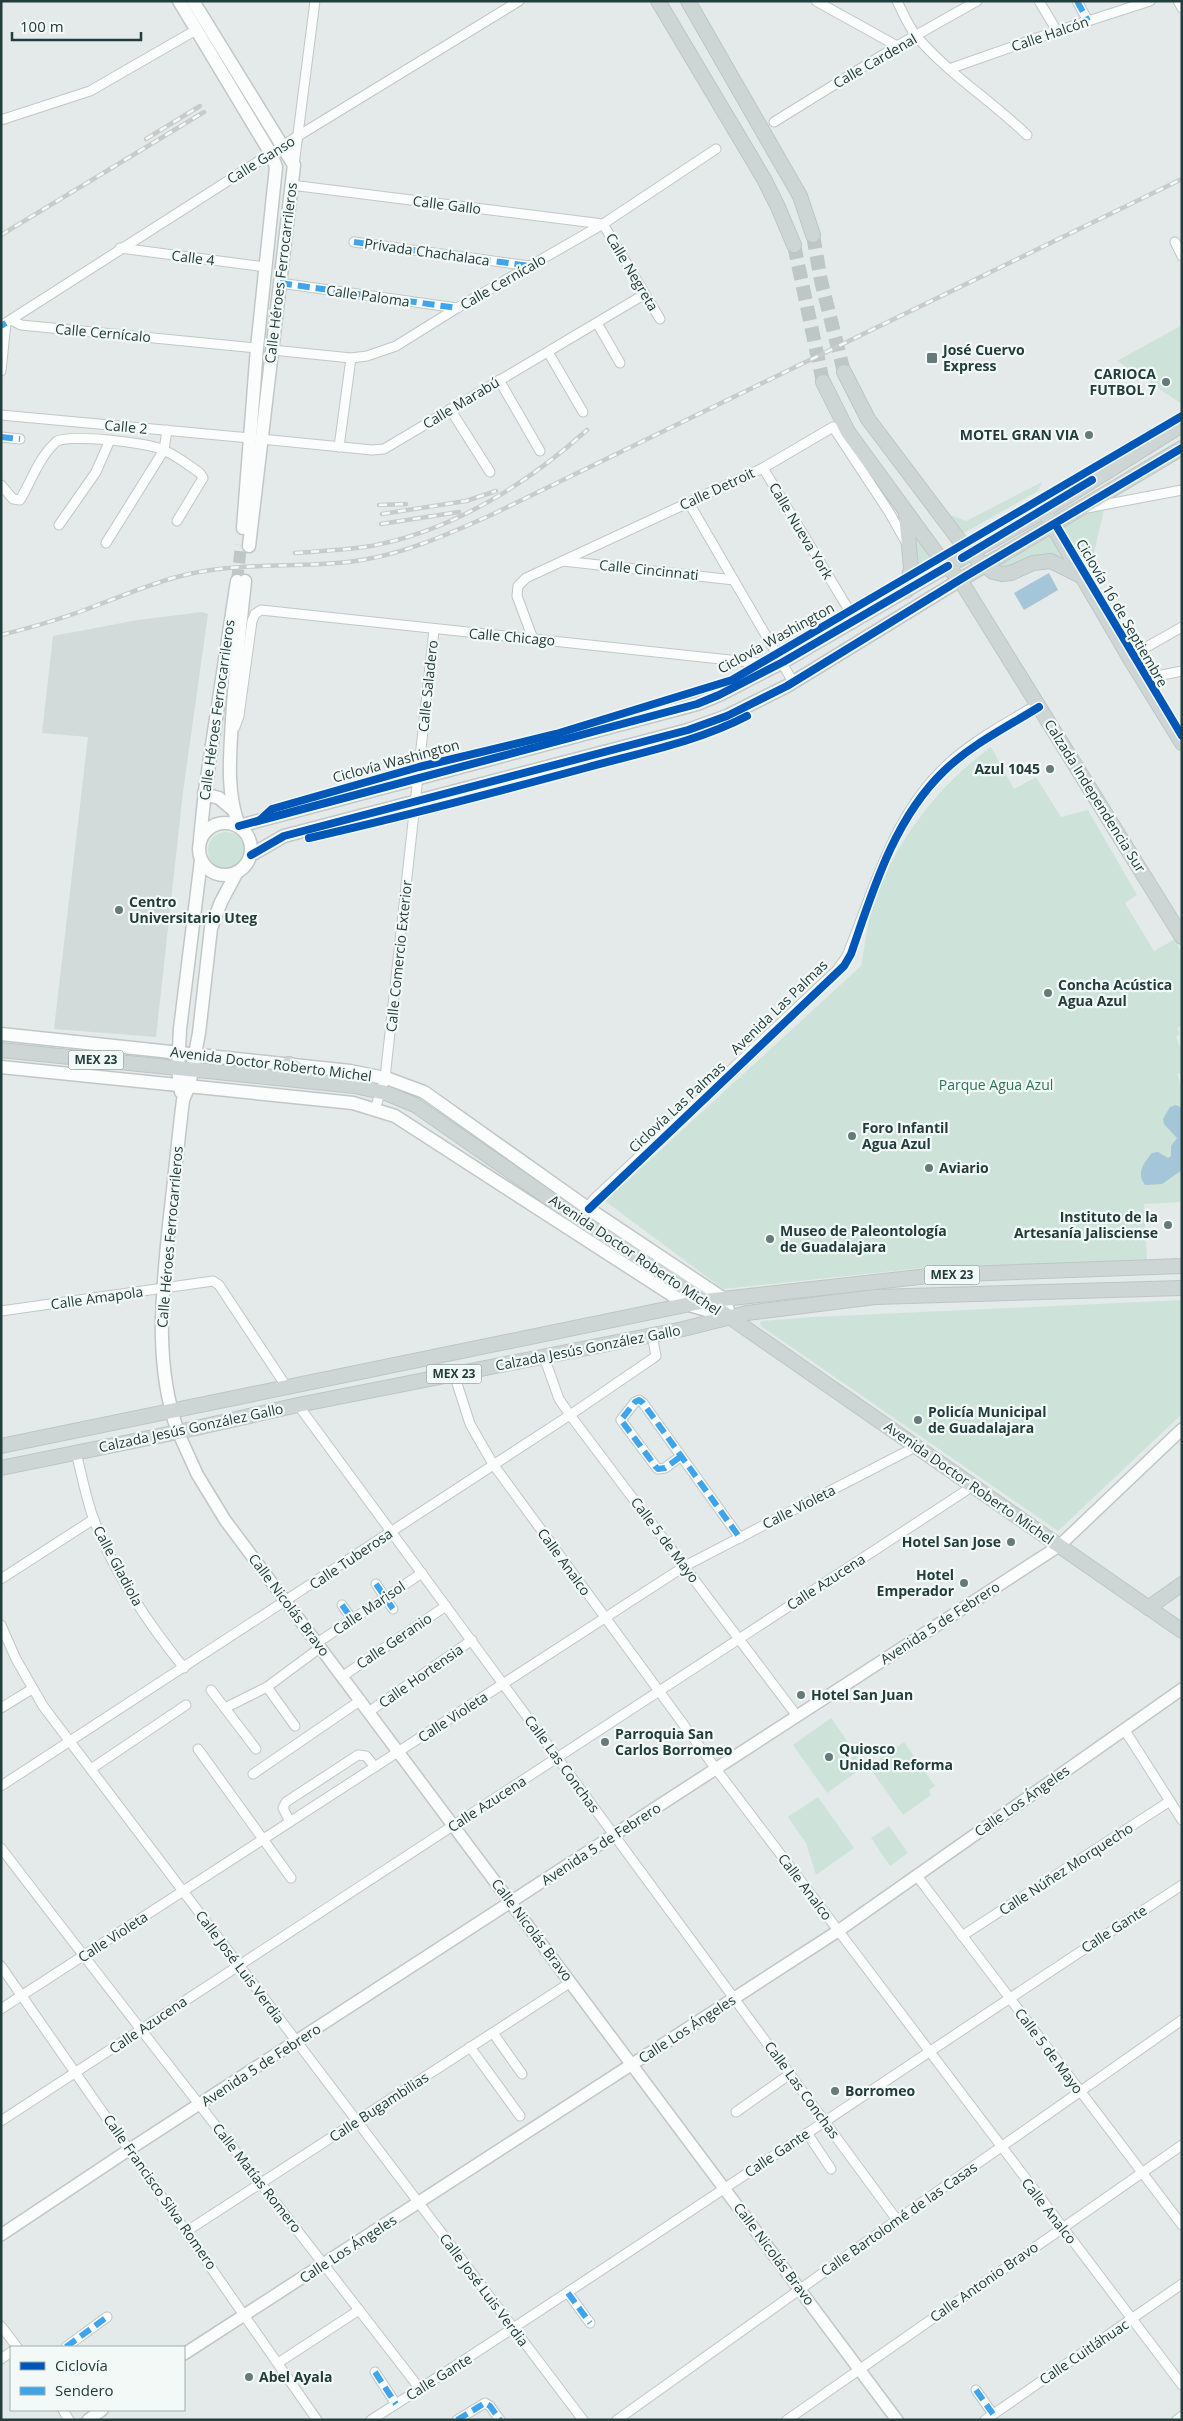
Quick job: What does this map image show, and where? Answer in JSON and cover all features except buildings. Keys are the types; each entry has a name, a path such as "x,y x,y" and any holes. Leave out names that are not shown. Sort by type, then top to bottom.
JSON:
{"main road":[{"path":"179,1 196,30 277,151 294,165"},
{"path":"194,1 277,151"},
{"path":"658,1 764,180 778,206 794,245"},
{"path":"688,1 800,196 808,215 813,235"},
{"name":"Calle Héroes Ferrocarrileros","path":"256,439 257,348 277,151"},
{"name":"Calle Héroes Ferrocarrileros","path":"245,546 256,439 272,350 294,165"},
{"path":"844,372 868,419 971,553 984,565 993,572 1012,574 1042,560 1051,561 1081,576"},
{"name":"Calzada Independencia Sur","path":"823,382 848,432 906,512 960,580 1182,937"},
{"path":"239,826 418,780 698,704 783,662 1044,511 1182,425"},
{"path":"251,855 284,836 688,730 752,705 794,682 984,565 1182,448"},
{"path":"1044,511 1142,679 1182,743"},
{"path":"906,512 911,551 911,568 906,591"},
{"name":"Calle Héroes Ferrocarrileros","path":"200,839 204,794 241,581 231,738 230,786 232,809 239,826"},
{"path":"204,794 219,798 232,809"},
{"path":"232,823 239,826 250,839 251,855 248,862 238,872 229,875 212,873 201,860 198,846 200,839 210,827 217,824 232,823"},
{"name":"Calle Héroes Ferrocarrileros","path":"178,1432 171,1411 161,1348 162,1289 183,1100 185,1070 179,1053 180,1030 201,860"},
{"name":"Calle Héroes Ferrocarrileros","path":"185,1070 195,1054 200,1033 211,928 221,902 238,872"},
{"name":"Avenida Doctor Roberto Michel","path":"1,1034 350,1071 383,1085 428,1113 459,1126 705,1301 1182,1631"},
{"name":"Avenida Doctor Roberto Michel","path":"1,1050 227,1074 343,1084 383,1085 424,1092 438,1102 459,1126 543,1194 583,1213 724,1299 731,1318"},
{"path":"289,1064 320,1082 321,1100"},
{"name":"Avenida Doctor Roberto Michel","path":"1,1066 341,1102 374,1109 395,1116 686,1304 731,1318"},
{"path":"153,1082 154,1066"},
{"path":"226,1090 227,1074"},
{"path":"252,1093 253,1076"},
{"path":"341,1102 343,1084"},
{"path":"419,1132 428,1113 438,1102"},
{"path":"445,1148 459,1126"},
{"path":"534,1207 543,1194"},
{"name":"MEX 23","path":"686,1304 936,1275 1182,1266"},
{"name":"Calzada Jesús González Gallo","path":"1,1468 178,1432 298,1405 652,1336 747,1313 875,1297 1182,1288"},
{"name":"Calzada Jesús González Gallo","path":"1,1446 686,1304"},
{"path":"1148,1608 1182,1584"}],"street":[{"name":"Calle Héroes Ferrocarrileros","path":"294,165 315,1"},
{"name":"Calle Ganso","path":"6,323 120,248 277,151 298,136 519,1"},
{"path":"816,1 897,46"},
{"path":"897,1 917,36 949,69 991,101 1028,135"},
{"name":"Calle Cardenal","path":"774,122 897,46 977,1"},
{"path":"1039,1 1057,31"},
{"path":"1077,1 1088,21"},
{"name":"Calle Halcón","path":"949,69 1150,1"},
{"path":"1178,1 1182,8"},
{"path":"1,120 90,92 196,30"},
{"name":"Calle Cernícalo","path":"272,350 351,358 367,356 396,346 457,308 603,224 716,149"},
{"name":"Calle Gallo","path":"291,185 603,224"},
{"name":"Calle Negreta","path":"603,224 660,319"},
{"name":"Privada Chachalaca","path":"354,242 530,266"},
{"path":"1175,242 1182,256"},
{"name":"Calle 4","path":"120,248 266,267"},
{"name":"Calle Paloma","path":"280,283 457,308"},
{"name":"Calle Marabú","path":"256,439 339,447 384,449 645,294"},
{"path":"1,372 6,323"},
{"name":"Calle Cernícalo","path":"6,323 257,348"},
{"path":"597,323 620,363"},
{"path":"548,352 583,412"},
{"path":"339,447 351,358"},
{"path":"500,380 540,450"},
{"path":"450,409 490,472"},
{"name":"Calle 2","path":"1,415 256,439"},
{"name":"Calle Detroit","path":"533,639 517,596 518,586 526,578 762,468 833,427 889,512 911,551"},
{"path":"106,542 164,450 167,430"},
{"path":"1,437 20,439"},
{"path":"1,485 13,499 20,500 27,484 58,441 81,439 150,444 164,450 200,473 203,478 177,521"},
{"path":"59,525 96,472 110,440"},
{"name":"Calle Nueva York","path":"762,468 855,620"},
{"path":"1079,510 1182,490"},
{"path":"689,503 794,682"},
{"name":"Calle Cincinnati","path":"564,561 734,580"},
{"name":"Calle Chicago","path":"255,614 261,610 434,630 758,663 768,670"},
{"name":"Calle Héroes Ferrocarrileros","path":"231,738 239,716 252,621 255,614"},
{"path":"1129,657 1182,626"},
{"name":"Calle Saladero","path":"415,802 434,630"},
{"path":"1142,679 1182,671"},
{"name":"Avenida Las Palmas","path":"583,1213 837,970 847,956 890,843 930,783 969,747 1038,704"},
{"name":"Calle Comercio Exterior","path":"374,1109 383,1085 415,802"},
{"name":"Calle Amapola","path":"1,1310 216,1282 286,1386"},
{"name":"Calle Tuberosa","path":"1,1786 493,1464 570,1416 656,1356 652,1336"},
{"name":"Calle 5 de Mayo","path":"544,1356 559,1399 570,1416 797,1716"},
{"name":"Calle Analco","path":"454,1374 470,1424 493,1464 716,1769 1000,2148 1182,2385"},
{"path":"680,1457 665,1468 658,1469 656,1467 620,1420 635,1402 639,1400 643,1403 740,1538"},
{"name":"Calle Las Conchas","path":"298,1405 897,2220"},
{"name":"Avenida 5 de Febrero","path":"1,2235 130,2149 1059,1546 1182,1429"},
{"name":"Calle Nicolás Bravo","path":"178,1432 197,1474 212,1501 897,2420"},
{"name":"Calle Violeta","path":"1,2009 685,1566 917,1446"},
{"name":"Calle Gladiola","path":"76,1453 94,1519 110,1557 132,1597 154,1631 184,1668"},
{"name":"Calle Azucena","path":"1,2121 973,1486"},
{"path":"1,1579 94,1519"},
{"name":"Calle Marisol","path":"225,1708 267,1687 352,1619 422,1572"},
{"path":"376,1584 393,1609"},
{"path":"342,1605 352,1619"},
{"name":"Calle Geranio","path":"342,1676 446,1606"},
{"name":"Calle José Luis Verdia","path":"1,1625 32,1689 70,1741 419,2202 513,2330 583,2420"},
{"name":"Calle Hortensia","path":"370,1711 472,1640"},
{"path":"267,1687 295,1726"},
{"path":"1,1708 32,1689"},
{"name":"Calle Los Ángeles","path":"185,2353 325,2265 419,2202 838,1931 1182,1689"},
{"path":"211,1690 256,1749"},
{"path":"253,1774 361,1700"},
{"path":"91,1769 186,1705"},
{"path":"1124,1729 1182,1820"},
{"path":"198,1749 291,1878"},
{"path":"290,1822 282,1808 286,1802 358,1755 366,1756 375,1767"},
{"name":"Calle Núñez Morquecho","path":"962,1936 1170,1801"},
{"name":"Calle Matías Romero","path":"1,1848 140,2031 262,2183 420,2389"},
{"name":"Calle 5 de Mayo","path":"917,1876 1182,2225"},
{"name":"Calle Gante","path":"371,2420 513,2330 1009,1997 1182,1885"},
{"name":"Calle Francisco Silva Romero","path":"1,1966 317,2420"},
{"name":"Calle Bugambilias","path":"187,2231 571,1982"},
{"name":"Calle Bartolomé de las Casas","path":"617,2420 1182,2020"},
{"path":"493,2033 522,2074"},
{"path":"470,2048 520,2116"},
{"path":"736,2112 790,2074"},
{"path":"807,2133 831,2169"},
{"name":"Calle Antonio Bravo","path":"787,2420 1182,2145"},
{"name":"Calle Cuitláhuac","path":"985,2420 1182,2284"},
{"path":"568,2293 590,2322"},
{"path":"278,2363 359,2310"},
{"path":"67,2346 107,2317"},
{"path":"1,2326 16,2346"},
{"path":"375,2372 396,2404"},
{"path":"976,2390 993,2414"},
{"path":"457,2420 484,2403 490,2406 500,2420"},
{"path":"88,2420 101,2411"},
{"path":"1177,2420 1182,2416"}],"shaded area":[{"name":"Centro Universitario Uteg","path":"202,612 208,614 183,792 156,1037 54,1029 88,737 42,733 53,636 138,620"}],"green space":[{"name":"CARIOCA FUTBOL 7","path":"1182,325 1182,404 1117,361"},
{"path":"1042,482 1038,491 964,533 942,512 966,521"},
{"path":"1104,510 1089,574 1063,526 1089,513"},
{"path":"1049,532 1065,558 1054,554 1041,554 1009,569 993,565"},
{"path":"916,534 933,558 932,562 915,572 917,555 912,537"},
{"name":"Parque Agua Azul","path":"991,747 1014,789 1036,777 1061,817 1088,810 1137,895 1125,903 1154,951 1175,939 1182,954 1182,1025 1177,1028 1180,1034 1176,1037 1182,1052 1182,1072 1177,1074 1182,1088 1182,1202 1144,1204 1147,1260 922,1268 723,1289 605,1201 861,966 868,925 876,899 886,873 899,849 931,803 950,782"},
{"path":"226,832 239,837 244,850 239,863 226,868 213,863 208,850 213,837"},
{"path":"1182,1300 1182,1414 1058,1531 761,1326 760,1323 762,1321 813,1317"},
{"path":"831,1718 865,1766 827,1793 793,1745"},
{"path":"904,1742 935,1786 929,1790 931,1795 903,1815 869,1767"},
{"path":"818,1797 854,1848 816,1875 806,1843 788,1817"},
{"path":"889,1826 908,1853 890,1866 871,1838"}],"water":[{"path":"1049,573 1058,590 1024,610 1014,593"},
{"path":"1176,1105 1182,1108 1182,1170 1162,1184 1145,1185 1141,1172 1152,1153 1158,1152 1168,1158 1171,1156 1171,1146 1177,1138 1164,1124 1163,1119 1170,1107"}],"tunnel":[{"path":"813,235 821,281 844,372"},
{"path":"794,245 823,382"},
{"path":"237,581 241,545"}],"railway":[{"path":"146,139 200,106"},
{"path":"1,235 204,112"},
{"path":"1,635 61,618 151,585 185,575 225,568 348,562 386,555 439,538 491,515 1182,179"},
{"path":"295,553 371,546 401,539 459,517 487,503 514,486 564,450 587,430"},
{"path":"382,514 466,501 496,491"},
{"path":"379,505 406,504"},
{"path":"381,524 459,512"}],"marked path":[{"path":"1077,1 1088,21"},
{"path":"354,242 530,266"},
{"path":"280,283 457,308"},
{"path":"1,326 6,323"},
{"path":"1,437 20,439"},
{"path":"680,1457 665,1468 658,1469 656,1467 621,1420 635,1402 639,1400 643,1403 740,1538"},
{"path":"376,1584 393,1609"},
{"path":"342,1605 352,1619"},
{"path":"568,2293 590,2323"},
{"path":"67,2346 107,2317"},
{"path":"375,2372 396,2404"},
{"path":"976,2390 993,2414"},
{"path":"457,2420 485,2403 490,2406 500,2420"}],"cycle path":[{"name":"Ciclovía Washington","path":"260,820 272,809 419,767 556,734 732,680 1182,416"},
{"path":"251,855 284,836 688,730 727,716 787,686 966,576 1182,448"},
{"path":"962,558 1092,480"},
{"name":"Ciclovía 16 de Septiembre","path":"1057,527 1182,736"},
{"path":"239,826 697,704 719,695 783,662 948,566"},
{"name":"Ciclovía Las Palmas","path":"589,1209 844,966 851,954 877,881 898,833 911,811 944,771 966,752 1039,707"},
{"path":"309,838 378,822 668,746 708,733 747,716"}],"place":[{"name":"José Cuervo Express","path":"932,358"},
{"name":"CARIOCA FUTBOL 7","path":"1166,382"},
{"name":"MOTEL GRAN VIA","path":"1089,435"},
{"name":"Azul 1045","path":"1050,769"},
{"name":"Centro Universitario Uteg","path":"119,910"},
{"name":"Concha Acústica Agua Azul","path":"1048,993"},
{"name":"Foro Infantil Agua Azul","path":"852,1136"},
{"name":"Aviario","path":"929,1168"},
{"name":"Instituto de la Artesanía Jalisciense","path":"1168,1225"},
{"name":"Museo de Paleontología de Guadalajara","path":"770,1239"},
{"name":"Policía Municipal de Guadalajara","path":"918,1420"},
{"name":"Hotel San Jose","path":"1011,1542"},
{"name":"Hotel Emperador","path":"964,1583"},
{"name":"Hotel San Juan","path":"801,1695"},
{"name":"Parroquia San Carlos Borromeo","path":"605,1742"},
{"name":"Quiosco Unidad Reforma","path":"829,1757"},
{"name":"Borromeo","path":"835,2091"},
{"name":"Abel Ayala","path":"249,2377"}]}
